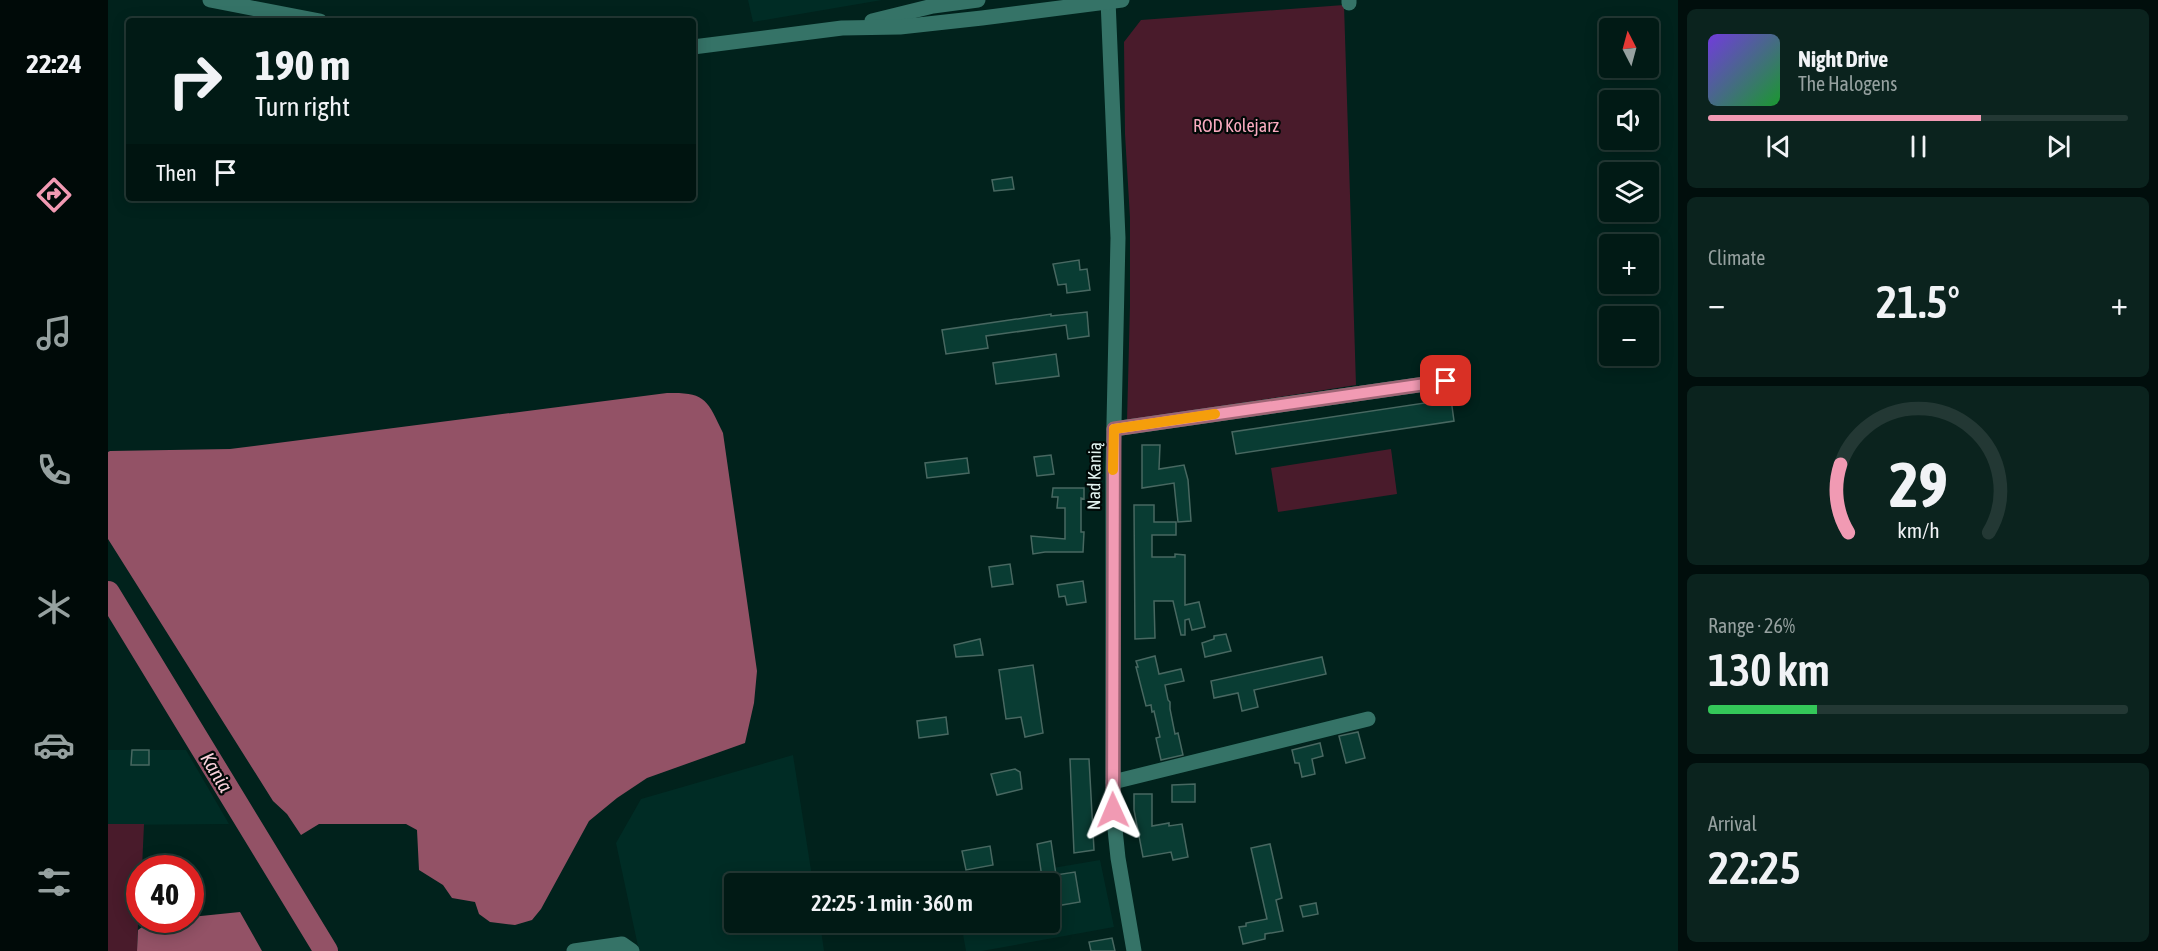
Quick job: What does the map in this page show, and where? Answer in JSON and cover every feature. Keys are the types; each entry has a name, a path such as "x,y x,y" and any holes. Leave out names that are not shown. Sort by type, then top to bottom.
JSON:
{"street":[{"path":"210,0 304,18"},
{"path":"842,28 933,6 978,0"},
{"path":"696,46 842,28 900,27 1113,1"},
{"name":"Nad Kanią","path":"1113,1 1118,238 1114,429 1113,782 1118,858 1134,951"},
{"path":"1114,429 1446,381"},
{"path":"1113,782 1368,719"},
{"path":"574,951 622,944 632,951"}],"shaded area":[{"path":"748,0 882,0 753,22"},
{"path":"667,393 690,394 703,400 713,412 723,433 757,671 754,703 745,743 647,778 617,798 589,821 541,909 532,920 515,925 490,922 479,914 475,902 452,898 443,885 419,870 417,830 406,824 319,824 301,835 287,814 273,801 108,539 108,452 110,451 230,449"},
{"path":"108,750 186,750 229,824 108,825"},
{"path":"793,755 811,873 724,873 724,933 821,933 824,951 639,951 616,843 641,799"},
{"path":"1100,860 1114,927 982,951 966,951 963,933 1060,933 1060,873 1024,873"},
{"path":"240,912 262,951 137,951 138,933 204,933 204,916"}],"green space":[{"name":"ROD Kolejarz","path":"1344,5 1356,385 1127,421 1130,218 1125,134 1124,42 1141,20"},
{"path":"1391,449 1397,494 1278,512 1271,468"},
{"path":"108,824 144,824 143,855 126,855 126,933 138,933 137,951 108,951"}],"building":[{"path":"1012,177 1014,189 994,191 992,180"},
{"path":"1079,260 1080,270 1087,269 1090,290 1067,293 1066,284 1058,285 1053,264"},
{"path":"1087,312 1089,336 1068,339 1066,325 986,336 988,348 946,354 942,330 1051,314 1051,316"},
{"path":"1056,354 1059,376 996,384 993,363"},
{"path":"1451,399 1454,421 1236,454 1232,432"},
{"path":"1142,445 1160,445 1159,469 1184,465 1188,480 1191,521 1178,522 1174,483 1142,488"},
{"path":"1051,455 1054,474 1037,476 1034,457"},
{"path":"967,458 969,473 927,478 925,463"},
{"path":"1053,488 1084,488 1084,499 1081,498 1083,552 1033,554 1031,536 1065,539 1065,508 1057,508 1058,497 1052,497"},
{"path":"1134,505 1154,505 1154,522 1176,522 1176,535 1152,535 1152,557 1185,555 1185,605 1199,602 1205,627 1192,630 1189,619 1185,620 1185,635 1181,635 1173,601 1154,601 1155,638 1135,639"},
{"path":"1010,564 1013,584 992,587 989,567"},
{"path":"1083,581 1086,602 1067,605 1065,596 1059,597 1057,585"},
{"path":"1226,634 1231,651 1205,657 1202,643 1214,639 1214,636"},
{"path":"980,639 983,655 956,657 954,645"},
{"path":"1155,656 1159,674 1181,669 1184,681 1165,685 1175,734 1178,733 1183,755 1161,760 1156,738 1160,737 1154,711 1152,712 1151,705 1146,706 1136,667 1138,667 1136,661"},
{"path":"1322,657 1326,674 1254,690 1258,707 1242,711 1238,693 1214,698 1211,681"},
{"path":"1033,665 1043,733 1025,737 1021,717 1006,719 999,670"},
{"path":"946,717 948,734 919,738 917,721"},
{"path":"1358,732 1365,758 1346,763 1339,736"},
{"path":"1320,743 1323,756 1312,759 1315,774 1302,777 1299,763 1295,763 1292,750"},
{"path":"132,750 149,750 149,765 131,765"},
{"path":"1070,759 1089,759 1094,850 1074,853"},
{"path":"1015,769 1020,772 1022,789 997,795 991,774"},
{"path":"1195,784 1195,802 1172,802 1172,785"},
{"path":"1134,794 1152,794 1152,826 1169,823 1169,826 1182,824 1188,857 1173,860 1171,852 1143,857 1134,810"},
{"path":"1051,841 1056,873 1041,873 1037,844"},
{"path":"1270,844 1282,898 1276,900 1283,931 1265,934 1265,939 1243,944 1239,927 1246,926 1246,923 1267,919 1251,848"},
{"path":"990,846 993,865 966,870 962,851"},
{"path":"1075,872 1080,902 1060,905 1060,874"},
{"path":"1316,903 1318,914 1303,917 1300,906"},
{"path":"1112,938 1115,951 1091,951 1089,942"}],"waterway":[{"name":"Kania","path":"108,593 326,951"}],"slow traffic":[{"path":"1113,470 1114,429 1215,414"}],"route":[{"path":"1113,810 1114,429 1446,381"}]}
